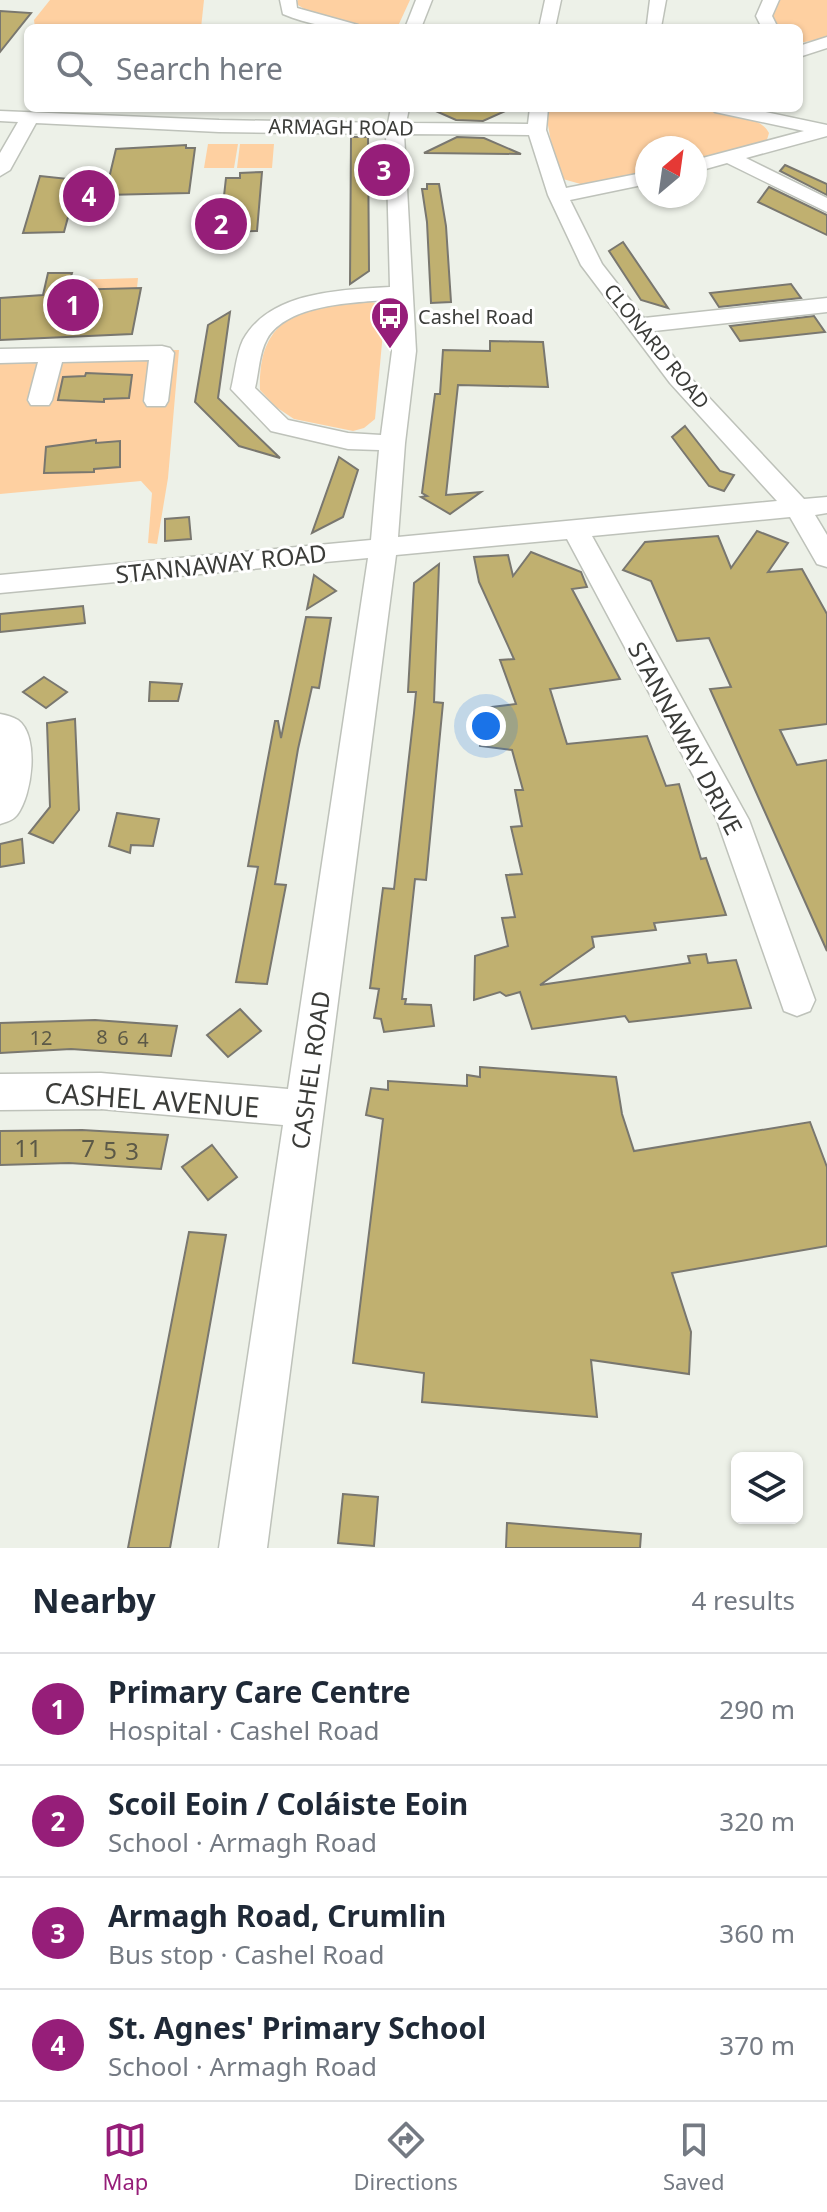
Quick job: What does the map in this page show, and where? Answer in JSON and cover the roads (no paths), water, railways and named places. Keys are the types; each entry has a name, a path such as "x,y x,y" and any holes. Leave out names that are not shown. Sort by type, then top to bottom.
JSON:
{"street":[{"path":"288,0 289,11 337,24"},
{"path":"415,24 424,0"},
{"path":"548,24 553,0"},
{"path":"655,24 658,0"},
{"path":"764,2 764,16 768,24"},
{"path":"803,48 827,42"},
{"name":"CLONARD ROAD","path":"539,112 537,130 558,195 592,265 678,378 797,507 827,558"},
{"path":"739,112 826,131"},
{"name":"ARMAGH ROAD","path":"0,116 219,126 398,118 537,130"},
{"path":"0,170 30,117"},
{"name":"CASHEL ROAD","path":"243,1548 389,506 392,443 404,351 396,170 398,118"},
{"path":"771,119 778,145"},
{"path":"707,163 826,131"},
{"path":"731,158 827,206"},
{"path":"558,195 584,193 635,181"},
{"path":"392,443 348,441 280,426 243,389 255,338 272,321 299,305 353,295 403,293"},
{"path":"638,326 827,305"},
{"path":"0,356 162,353 156,401"},
{"path":"40,400 52,355"},
{"name":"STANNAWAY ROAD","path":"0,584 827,505"},
{"name":"STANNAWAY ROAD","path":"389,506 411,529 441,540"},
{"name":"STANNAWAY DRIVE","path":"575,529 733,820 797,1000"},
{"path":"338,551 368,574 379,592"},
{"path":"0,726 6,727 14,736 12,795 0,811"},
{"name":"CASHEL AVENUE","path":"0,1092 101,1091 304,1109"}],"place":[{"name":"Armagh Road, Crumlin","path":"384,170"},
{"name":"St. Agnes' Primary School","path":"89,196"},
{"name":"Scoil Eoin / Coláiste Eoin","path":"221,224"},
{"name":"Primary Care Centre","path":"73,305"},
{"name":"Cashel Road","path":"390,350"}]}
